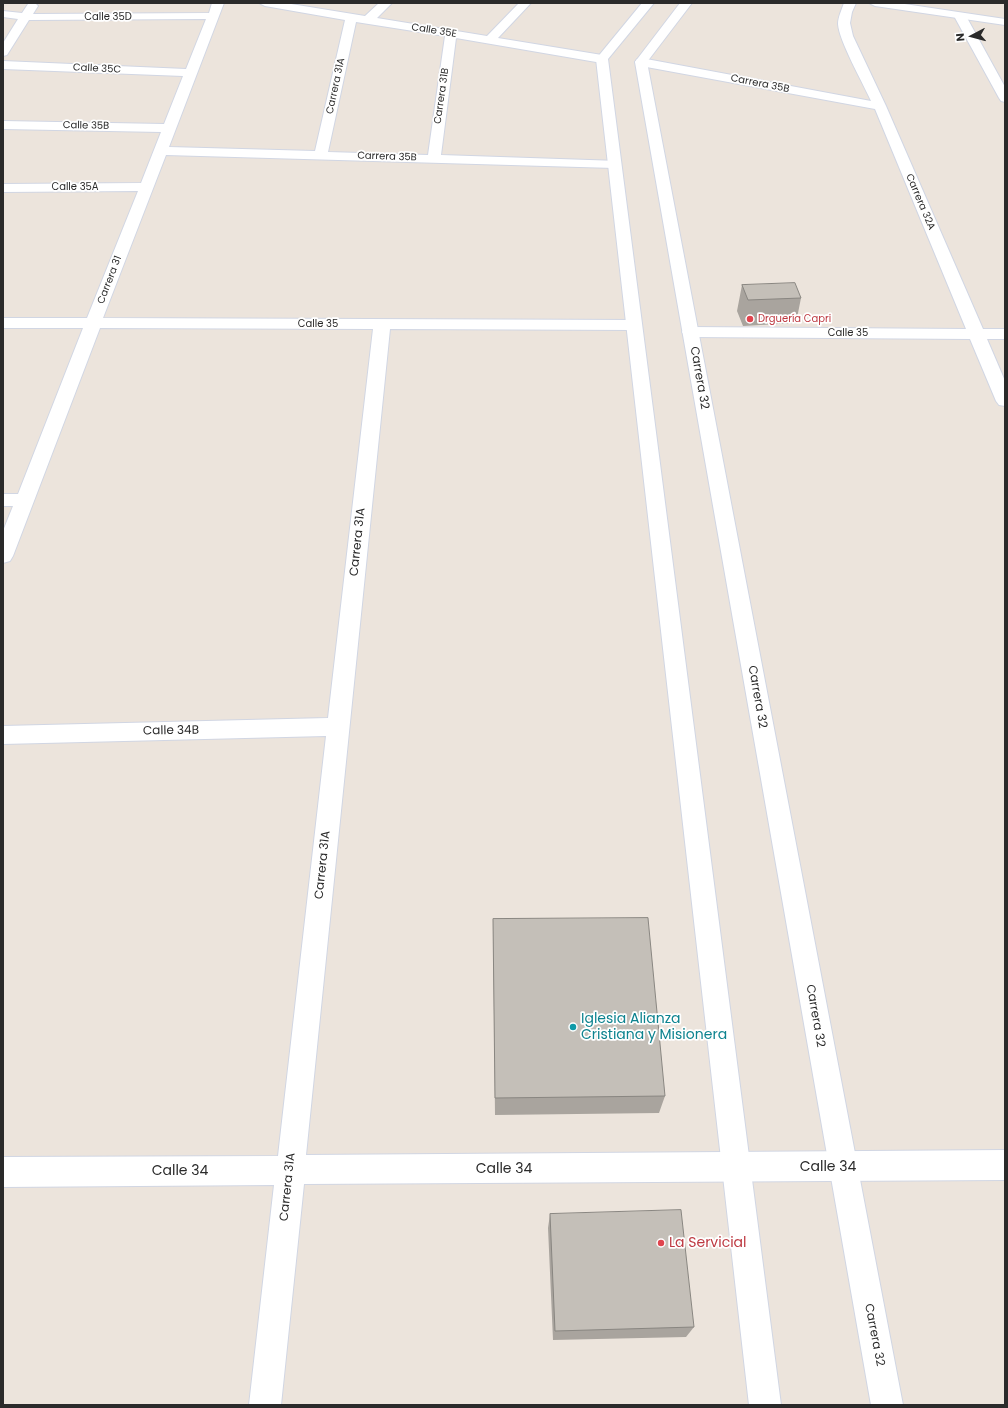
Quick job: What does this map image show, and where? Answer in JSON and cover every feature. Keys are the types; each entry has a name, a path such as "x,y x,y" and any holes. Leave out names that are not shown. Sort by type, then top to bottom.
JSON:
{"street":[{"path":"3,52 34,3"},
{"name":"Calle 35E","path":"265,3 602,59"},
{"path":"368,20 386,3"},
{"path":"490,40 525,3"},
{"path":"648,3 602,59 765,1405"},
{"path":"641,62 686,3"},
{"name":"Carrera 32A","path":"850,3 846,12 844,23 847,36 880,106 1005,401"},
{"path":"875,3 1005,22"},
{"name":"Calle 35D","path":"3,14 25,17 215,10"},
{"name":"Carrera 31","path":"3,556 215,10"},
{"path":"960,16 1005,98"},
{"name":"Carrera 31A","path":"321,156 351,17"},
{"name":"Carrera 31B","path":"434,158 451,34"},
{"name":"Carrera 35B","path":"641,62 880,106"},
{"name":"Carrera 32","path":"641,62 842,1167 887,1405"},
{"name":"Calle 35C","path":"3,65 191,73"},
{"name":"Calle 35B","path":"3,125 169,128"},
{"name":"Carrera 35B","path":"160,151 614,164"},
{"name":"Calle 35A","path":"3,188 146,187"},
{"name":"Calle 35","path":"3,322 634,325"},
{"name":"Carrera 31A","path":"265,1405 382,324"},
{"name":"Calle 35","path":"690,332 1005,334"},
{"path":"3,500 25,500"},
{"name":"Calle 34B","path":"3,735 338,727"},
{"name":"Calle 34","path":"3,1172 1005,1165"}],"building":[{"path":"795,283 801,298 748,300 742,285"},
{"name":"Iglesia Alianza Cristiana y Misionera","path":"648,918 665,1096 495,1098 493,919"},
{"path":"681,1210 694,1327 555,1331 550,1214"}],"place":[{"name":"Drguería Capri","path":"750,319"},
{"name":"Iglesia Alianza Cristiana y Misionera","path":"573,1027"},
{"name":"La Servicial","path":"661,1243"}]}
